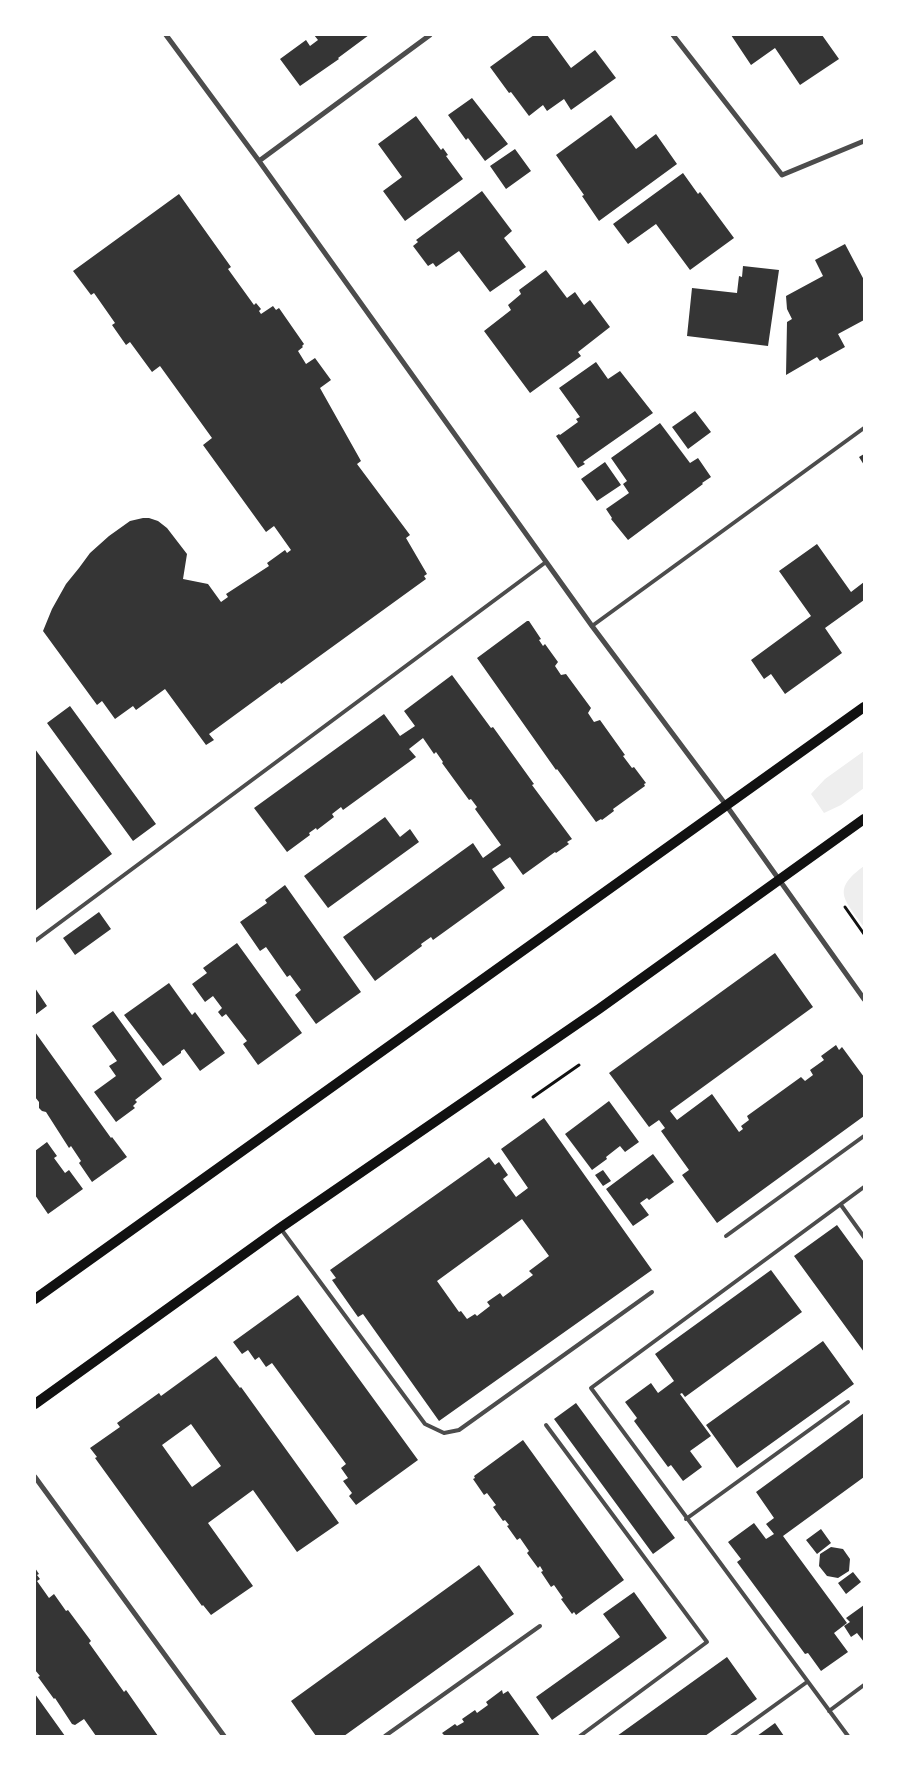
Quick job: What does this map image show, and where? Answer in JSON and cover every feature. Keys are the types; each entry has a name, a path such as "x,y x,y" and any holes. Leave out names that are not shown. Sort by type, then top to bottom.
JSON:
{"main road":[{"path":"35,1299 864,707"},
{"path":"35,1404 280,1228 598,1009 864,819"}],"street":[{"path":"166,35 259,161 592,626 726,805 864,999"},
{"path":"259,161 430,35"},
{"path":"673,35 782,175 864,141"},
{"path":"35,1477 224,1736"}],"lane":[{"path":"592,626 864,428"},
{"path":"35,941 546,562"},
{"path":"726,1236 864,1136"},
{"path":"848,1736 591,1388 864,1187"},
{"path":"841,1205 864,1236"},
{"path":"280,1228 426,1424 444,1433 459,1430 652,1292"},
{"path":"686,1519 848,1402"},
{"path":"546,1425 707,1642 580,1736"},
{"path":"385,1736 540,1626"},
{"path":"732,1736 807,1682"},
{"path":"829,1711 864,1686"}],"path":[{"path":"845,907 864,934"},
{"path":"533,1098 579,1065"}],"shaded area":[{"path":"864,751 864,788 841,805 824,813 811,794 825,779"},
{"path":"864,866 864,927 847,902 844,888 854,874"}],"building":[{"path":"314,35 369,35 300,86 280,59 306,40 310,46 318,40"},
{"path":"534,35 547,35 571,68 595,50 616,78 571,110 564,99 547,111 543,105 529,116 490,67"},
{"path":"731,35 822,35 839,59 800,85 775,48 751,65"},
{"path":"472,98 508,144 485,161 468,138 466,140 448,115"},
{"path":"611,115 636,149 656,134 677,164 599,221 582,196 584,195 556,155"},
{"path":"416,116 441,150 443,148 448,155 446,156 463,179 405,221 383,191 402,177 378,144"},
{"path":"515,149 531,171 506,189 490,166"},
{"path":"683,173 698,194 700,192 734,238 690,270 656,224 628,244 613,224"},
{"path":"482,191 512,231 504,238 526,267 490,292 459,251 436,267 433,263 428,266 413,246 418,242 416,240"},
{"path":"179,194 231,267 228,269 254,305 256,303 261,309 259,311 261,314 273,306 276,310 279,308 304,344 298,351 306,364 315,358 331,380 320,388 361,461 357,464 410,535 406,538 427,574 424,576 426,579 209,734 214,740 206,745 165,689 136,710 133,706 115,719 102,701 97,705 43,631 52,609 66,584 90,553 130,521 149,518 158,521 167,528 187,554 183,579 208,584 221,602 228,597 226,594 269,566 267,563 285,550 287,553 291,550 274,526 266,532 203,445 212,438 160,366 152,372 130,342 126,345 112,325 115,323 94,293 91,295 73,271"},
{"path":"845,244 864,280 864,320 838,334 845,347 820,361 817,357 786,375 787,322 792,319 787,309 786,296 823,276 815,260"},
{"path":"743,266 779,270 768,346 687,336 692,288 737,293 739,276 742,277"},
{"path":"546,270 567,298 575,292 584,305 590,300 610,327 578,352 581,356 530,393 484,331 511,310 508,305 521,294 519,290"},
{"path":"596,362 608,379 620,371 653,413 583,462 585,464 578,468 556,436 578,422 576,419 580,417 559,388"},
{"path":"695,411 711,432 688,449 672,427"},
{"path":"660,423 690,463 698,458 711,477 628,540 611,519 606,509 629,493 623,484 627,481 611,458"},
{"path":"864,454 864,465 859,457"},
{"path":"605,462 621,485 597,501 581,479"},
{"path":"817,544 851,592 864,582 864,600 825,628 842,653 785,694 771,674 764,679 751,660 811,616 779,571"},
{"path":"529,621 541,639 539,640 543,646 545,644 558,662 555,666 561,675 566,674 591,708 588,713 594,722 600,720 625,755 623,756 646,783 644,784 645,786 613,809 614,811 602,820 596,822 556,770 477,658"},
{"path":"452,675 491,728 493,727 534,784 532,785 572,839 567,842 569,844 523,875 510,857 492,869 505,888 433,940 431,937 421,944 422,946 375,981 343,937 473,843 483,858 501,845 475,809 477,807 471,799 469,800 436,752 434,754 423,738 409,749 416,757 343,810 341,807 332,814 334,817 317,830 316,828 309,833 310,835 287,852 254,808 384,714 400,736 415,726 404,711"},
{"path":"70,706 156,824 133,841 47,723"},
{"path":"35,749 112,854 35,911"},
{"path":"385,817 400,837 410,829 419,842 328,908 304,876"},
{"path":"285,885 361,992 316,1024 295,995 301,990 290,975 287,977 266,947 260,951 240,922 267,903 265,900"},
{"path":"99,912 111,929 75,955 63,938"},
{"path":"237,943 302,1033 258,1065 243,1044 247,1041 226,1014 222,1017 218,1012 222,1008 213,996 205,1002 192,984 207,973 203,968"},
{"path":"775,953 813,1007 670,1111 677,1120 712,1094 739,1132 743,1129 741,1126 749,1120 747,1116 801,1077 805,1081 813,1075 810,1070 824,1060 821,1056 836,1045 839,1050 842,1047 864,1077 864,1116 717,1223 682,1175 689,1170 661,1131 665,1128 659,1120 649,1127 609,1073"},
{"path":"169,983 192,1015 195,1012 225,1053 200,1071 184,1049 163,1066 124,1015"},
{"path":"35,988 47,1006 35,1015"},
{"path":"113,1011 162,1079 135,1100 137,1102 133,1106 135,1108 116,1122 94,1092 116,1076 109,1066 117,1061 92,1026"},
{"path":"35,1032 111,1138 127,1157 92,1182 79,1163 81,1161 71,1146 69,1148 46,1112 39,1108 39,1102 35,1097"},
{"path":"609,1101 639,1142 625,1152 620,1146 592,1170 565,1134"},
{"path":"544,1118 652,1270 439,1421 363,1314 358,1317 332,1280 336,1278 330,1270 489,1157 495,1165 499,1162 508,1175 503,1179 516,1197 528,1188 501,1149","holes":["522,1219 549,1256 529,1271 533,1275 503,1297 500,1293 487,1302 490,1306 477,1316 475,1314 467,1319 461,1311 459,1312 437,1281"]},
{"path":"47,1142 57,1156 54,1158 65,1173 69,1170 83,1189 48,1214 35,1195 35,1151"},
{"path":"653,1154 674,1182 649,1200 647,1198 640,1203 649,1215 633,1226 606,1189"},
{"path":"603,1170 611,1181 603,1186 595,1175"},
{"path":"837,1225 864,1262 864,1352 794,1256"},
{"path":"771,1270 802,1312 685,1397 682,1393 680,1394 711,1436 690,1451 702,1467 683,1481 671,1465 668,1467 634,1421 637,1418 625,1402 651,1383 658,1393 674,1381 655,1354"},
{"path":"298,1295 418,1460 356,1505 349,1496 352,1493 343,1481 348,1478 341,1468 346,1464 272,1363 266,1367 259,1357 255,1360 248,1350 242,1354 233,1342"},
{"path":"823,1341 854,1384 737,1468 706,1425"},
{"path":"216,1356 241,1387 339,1523 297,1552 253,1490 208,1523 253,1586 211,1615 202,1606 95,1458 97,1457 90,1448 120,1427 117,1423 159,1393 161,1396","holes":["191,1424 221,1466 192,1487 162,1445"]},
{"path":"576,1403 675,1538 653,1554 554,1419"},
{"path":"864,1413 864,1477 783,1536 847,1623 834,1633 848,1652 821,1671 808,1653 805,1654 737,1562 741,1559 728,1542 754,1523 766,1539 774,1534 766,1524 774,1518 756,1492"},
{"path":"523,1440 624,1580 576,1615 574,1612 572,1614 561,1599 563,1598 554,1585 551,1587 541,1572 543,1571 540,1566 538,1568 527,1553 529,1551 520,1538 517,1540 507,1526 509,1525 505,1520 503,1521 493,1507 496,1505 487,1493 484,1495 473,1479 475,1478 474,1476"},
{"path":"821,1529 831,1543 817,1554 806,1540"},
{"path":"831,1547 843,1549 850,1559 849,1571 838,1578 827,1576 819,1566 820,1554"},
{"path":"479,1565 514,1614 344,1736 316,1736 291,1701"},
{"path":"35,1568 40,1579 37,1581 49,1598 54,1594 66,1611 68,1610 91,1641 89,1643 124,1692 126,1690 158,1736 96,1736 84,1719 75,1725 72,1724 35,1670"},
{"path":"853,1572 861,1582 846,1594 838,1583"},
{"path":"634,1592 667,1638 552,1720 536,1697 620,1637 603,1614"},
{"path":"864,1605 864,1642 857,1633 851,1637 844,1626 850,1622 846,1618"},
{"path":"727,1657 757,1699 705,1736 617,1736"},
{"path":"502,1690 503,1694 508,1691 540,1736 445,1736 442,1733 455,1724 457,1726 464,1722 462,1719 475,1710 477,1713 488,1705 486,1702"},
{"path":"35,1694 65,1736 35,1736"},
{"path":"775,1723 784,1736 757,1736"}]}
